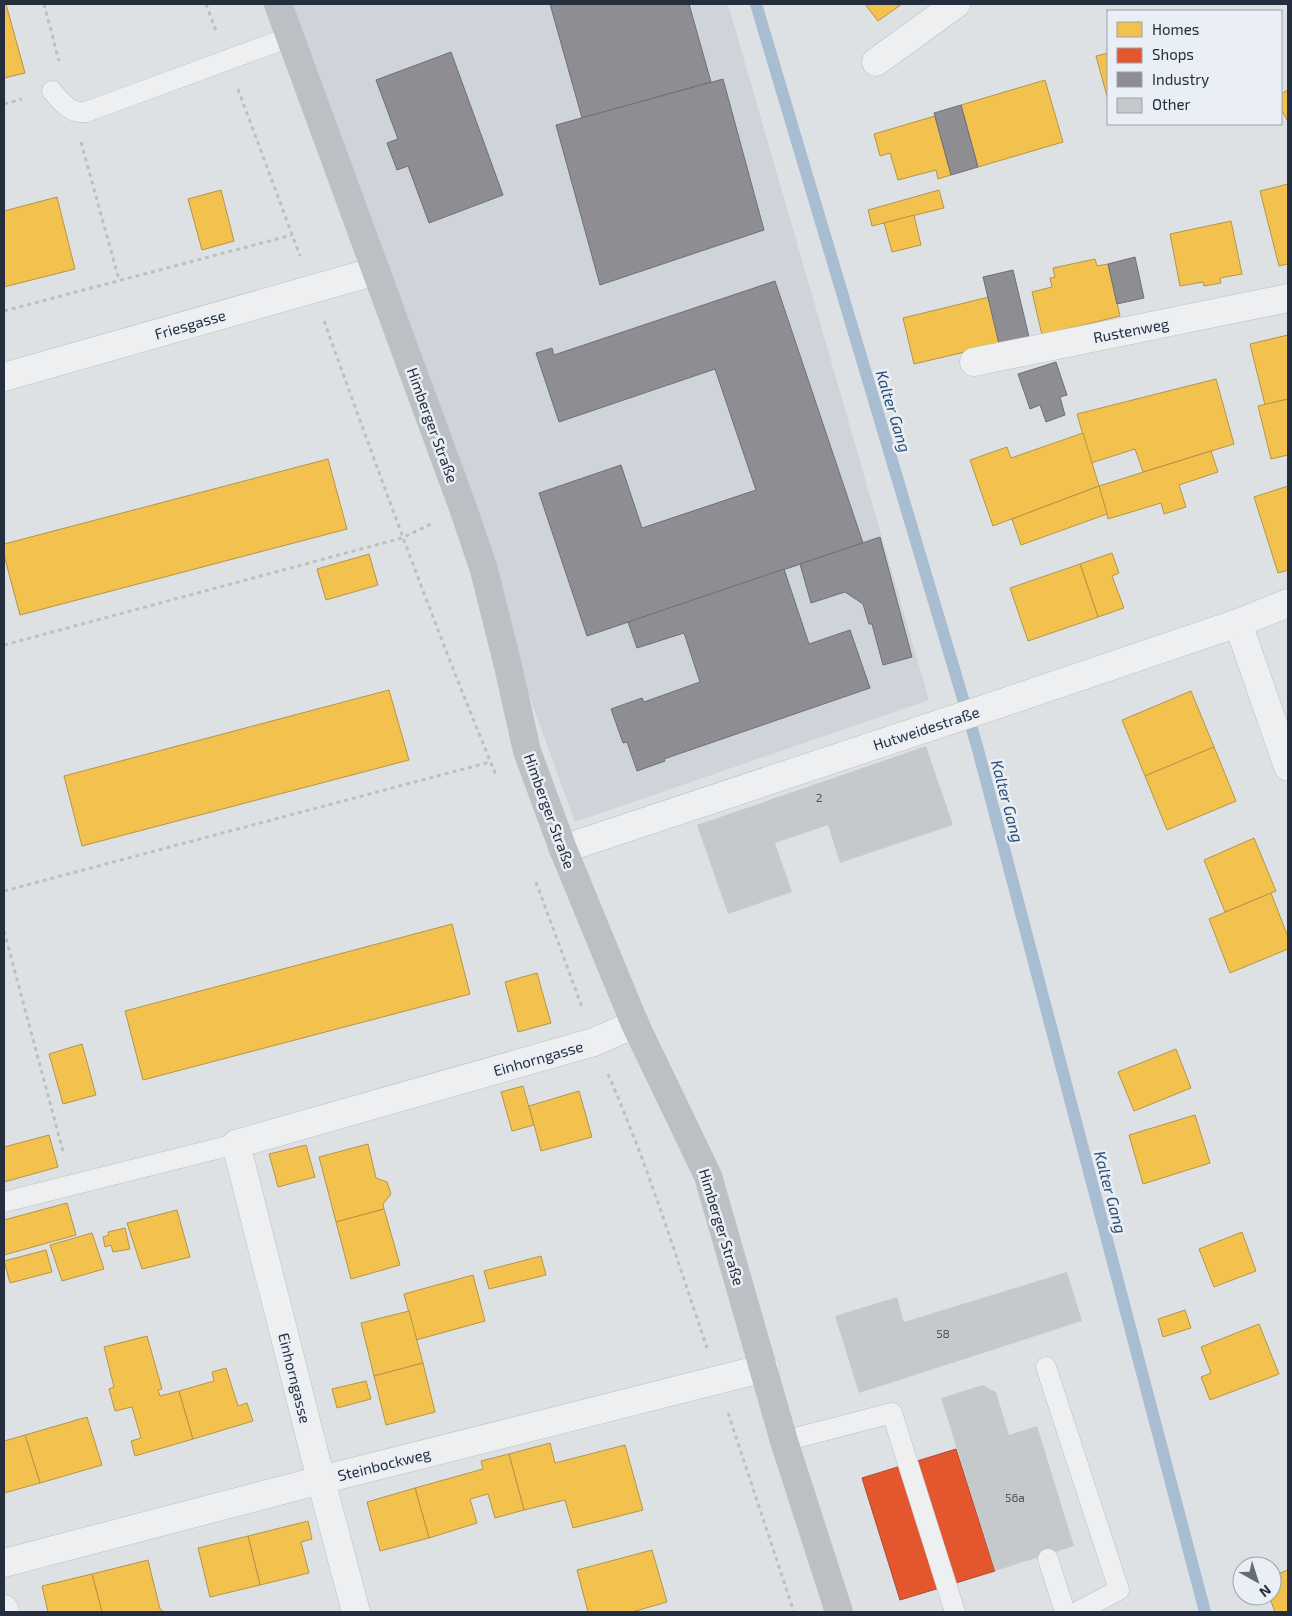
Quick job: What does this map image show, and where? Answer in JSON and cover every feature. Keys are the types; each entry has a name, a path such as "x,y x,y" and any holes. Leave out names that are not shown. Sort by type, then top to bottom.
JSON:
{"main road":[{"name":"Himberger Straße","path":"278,4 464,508 487,579 527,751 563,848 635,1024 708,1176 765,1368 784,1441 839,1612"}],"street":[{"path":"876,62 956,4"},
{"name":"Friesgasse","path":"4,377 376,271"},
{"name":"Rustenweg","path":"974,362 1288,298"},
{"name":"Hutweidestraße","path":"563,848 1000,704 1238,623 1288,603"},
{"path":"1238,623 1288,767"},
{"name":"Einhorngasse","path":"356,1612 236,1144 594,1042 635,1024"},
{"name":"Steinbockweg","path":"4,1563 321,1480 765,1368"}],"lane":[{"path":"52,91 73,111 86,112 290,37"},
{"name":"Einhorngasse","path":"4,1202 236,1144"},
{"path":"1046,1367 1119,1590 1077,1612"},
{"path":"784,1441 892,1413 954,1612"},
{"path":"1048,1559 1065,1612"}],"path":[{"path":"206,4 402,538 498,780"},
{"path":"4,311 292,235"},
{"path":"4,645 402,538 464,508"},
{"path":"4,891 490,762"},
{"path":"533,873 594,1042 624,1110 665,1224 794,1612"},
{"path":"4,931 72,1184"}],"shaded area":[{"path":"278,4 728,4 929,700 575,822"}],"building: Homes":[{"path":"4,4 6,4 25,73 4,78"},
{"path":"865,4 902,4 878,21"},
{"path":"1107,53 1107,96 1096,56"},
{"path":"1045,80 1063,142 978,167 961,105"},
{"path":"1288,90 1287,120 1282,111 1282,93"},
{"path":"935,116 951,175 938,179 936,170 898,180 890,153 880,156 874,134"},
{"path":"1288,184 1288,264 1279,266 1260,191"},
{"path":"221,190 234,241 202,250 188,199"},
{"path":"939,190 944,208 872,226 868,210"},
{"path":"57,197 75,269 4,287 4,211"},
{"path":"914,215 921,245 892,252 884,223"},
{"path":"1231,221 1242,274 1220,278 1221,283 1204,286 1203,282 1180,286 1170,234"},
{"path":"1095,259 1097,266 1108,264 1120,316 1042,335 1032,292 1052,287 1050,278 1055,277 1053,268"},
{"path":"989,297 999,344 914,364 903,318"},
{"path":"1288,335 1288,399 1265,405 1250,344"},
{"path":"1216,379 1234,444 1143,472 1135,449 1091,463 1077,414"},
{"path":"1288,399 1288,455 1271,459 1258,406"},
{"path":"1083,433 1099,486 993,526 970,460 1007,447 1011,458"},
{"path":"1211,451 1218,472 1179,485 1186,507 1164,514 1161,503 1108,519 1099,486"},
{"path":"328,459 347,529 20,615 4,555 4,544"},
{"path":"1099,486 1107,514 1021,545 1012,519"},
{"path":"1288,486 1288,570 1278,573 1254,497"},
{"path":"1112,553 1119,573 1112,576 1124,608 1098,617 1080,564"},
{"path":"369,554 378,585 326,600 317,569"},
{"path":"1080,564 1098,617 1028,641 1010,588"},
{"path":"389,690 409,760 82,846 64,776"},
{"path":"1191,691 1214,747 1145,776 1122,720"},
{"path":"1214,747 1236,801 1167,830 1145,776"},
{"path":"1254,838 1276,891 1225,912 1204,860"},
{"path":"1271,893 1288,937 1288,949 1230,973 1209,919"},
{"path":"452,924 470,994 143,1080 125,1011"},
{"path":"537,973 551,1023 518,1032 505,982"},
{"path":"82,1044 96,1095 63,1104 49,1054"},
{"path":"1176,1049 1191,1088 1134,1111 1118,1072"},
{"path":"523,1086 534,1125 512,1131 501,1092"},
{"path":"579,1091 592,1137 541,1151 529,1106"},
{"path":"1195,1115 1210,1163 1143,1184 1129,1135"},
{"path":"49,1135 58,1167 4,1182 4,1147"},
{"path":"368,1144 376,1178 387,1182 391,1194 383,1204 384,1209 336,1222 319,1157"},
{"path":"306,1145 315,1177 278,1187 269,1154"},
{"path":"67,1203 76,1235 4,1255 4,1220"},
{"path":"384,1209 400,1265 351,1279 336,1222"},
{"path":"177,1210 190,1257 142,1269 127,1223"},
{"path":"125,1228 130,1249 113,1252 111,1245 105,1247 103,1237 109,1235 108,1232"},
{"path":"1242,1232 1256,1271 1214,1287 1199,1249"},
{"path":"92,1233 104,1269 62,1281 50,1245"},
{"path":"46,1250 52,1272 10,1283 4,1261"},
{"path":"541,1256 546,1275 489,1289 484,1271"},
{"path":"473,1275 485,1321 416,1340 404,1294"},
{"path":"1185,1310 1191,1328 1163,1337 1158,1319"},
{"path":"409,1311 423,1363 374,1376 361,1323"},
{"path":"1259,1324 1279,1374 1210,1400 1201,1377 1211,1373 1201,1347"},
{"path":"147,1336 162,1389 158,1390 160,1396 179,1391 193,1439 135,1456 131,1441 141,1438 132,1407 115,1411 109,1389 114,1387 104,1347"},
{"path":"423,1363 435,1412 386,1425 374,1376"},
{"path":"226,1368 238,1406 247,1403 253,1421 193,1439 179,1391 214,1381 212,1372"},
{"path":"366,1381 371,1399 337,1408 332,1389"},
{"path":"87,1417 102,1465 40,1483 25,1435"},
{"path":"25,1435 40,1483 4,1493 4,1441"},
{"path":"550,1443 555,1463 625,1445 643,1510 573,1528 565,1500 524,1510 509,1454"},
{"path":"509,1454 524,1510 495,1518 488,1494 470,1499 477,1523 429,1538 415,1488 483,1469 481,1461"},
{"path":"415,1488 429,1538 380,1551 367,1502"},
{"path":"308,1521 312,1539 301,1542 309,1573 260,1585 248,1536"},
{"path":"248,1536 260,1585 210,1597 198,1548"},
{"path":"652,1550 667,1602 632,1612 588,1612 577,1570"},
{"path":"148,1560 160,1609 164,1612 102,1612 92,1574"},
{"path":"1288,1570 1288,1612 1275,1612 1273,1606 1282,1606 1282,1572"},
{"path":"92,1574 102,1612 48,1612 42,1586"}],"building: Shops":[{"path":"956,1449 995,1571 900,1600 862,1478"}],"building: Industry":[{"path":"550,4 689,4 711,82 582,118"},
{"path":"451,52 503,195 429,223 408,166 397,170 387,143 398,139 376,80"},
{"path":"723,79 764,230 600,285 556,125"},
{"path":"961,105 978,167 951,175 934,113"},
{"path":"1135,257 1144,298 1117,304 1108,264"},
{"path":"1013,270 1030,341 1000,348 983,277"},
{"path":"775,281 863,543 587,636 539,493 621,465 642,528 756,490 715,369 559,422 536,353 552,348 554,355"},
{"path":"1056,362 1067,395 1060,397 1065,415 1046,422 1040,405 1030,409 1018,374"},
{"path":"880,537 912,657 883,665 872,624 869,624 863,604 845,592 811,603 800,564"},
{"path":"784,569 809,644 850,630 870,688 664,759 665,761 637,771 627,742 623,743 611,709 642,698 644,702 700,682 684,633 637,648 628,622"}],"building: Other":[{"path":"926,746 953,825 840,863 828,825 775,843 792,892 728,914 697,825"},
{"path":"1067,1272 1082,1321 859,1393 835,1316 897,1297 904,1322"},
{"path":"983,1385 996,1392 1009,1435 1037,1426 1074,1546 995,1571 941,1398"}],"waterway":[{"name":"Kalter Gang","path":"756,4 977,746 1205,1612"}]}
